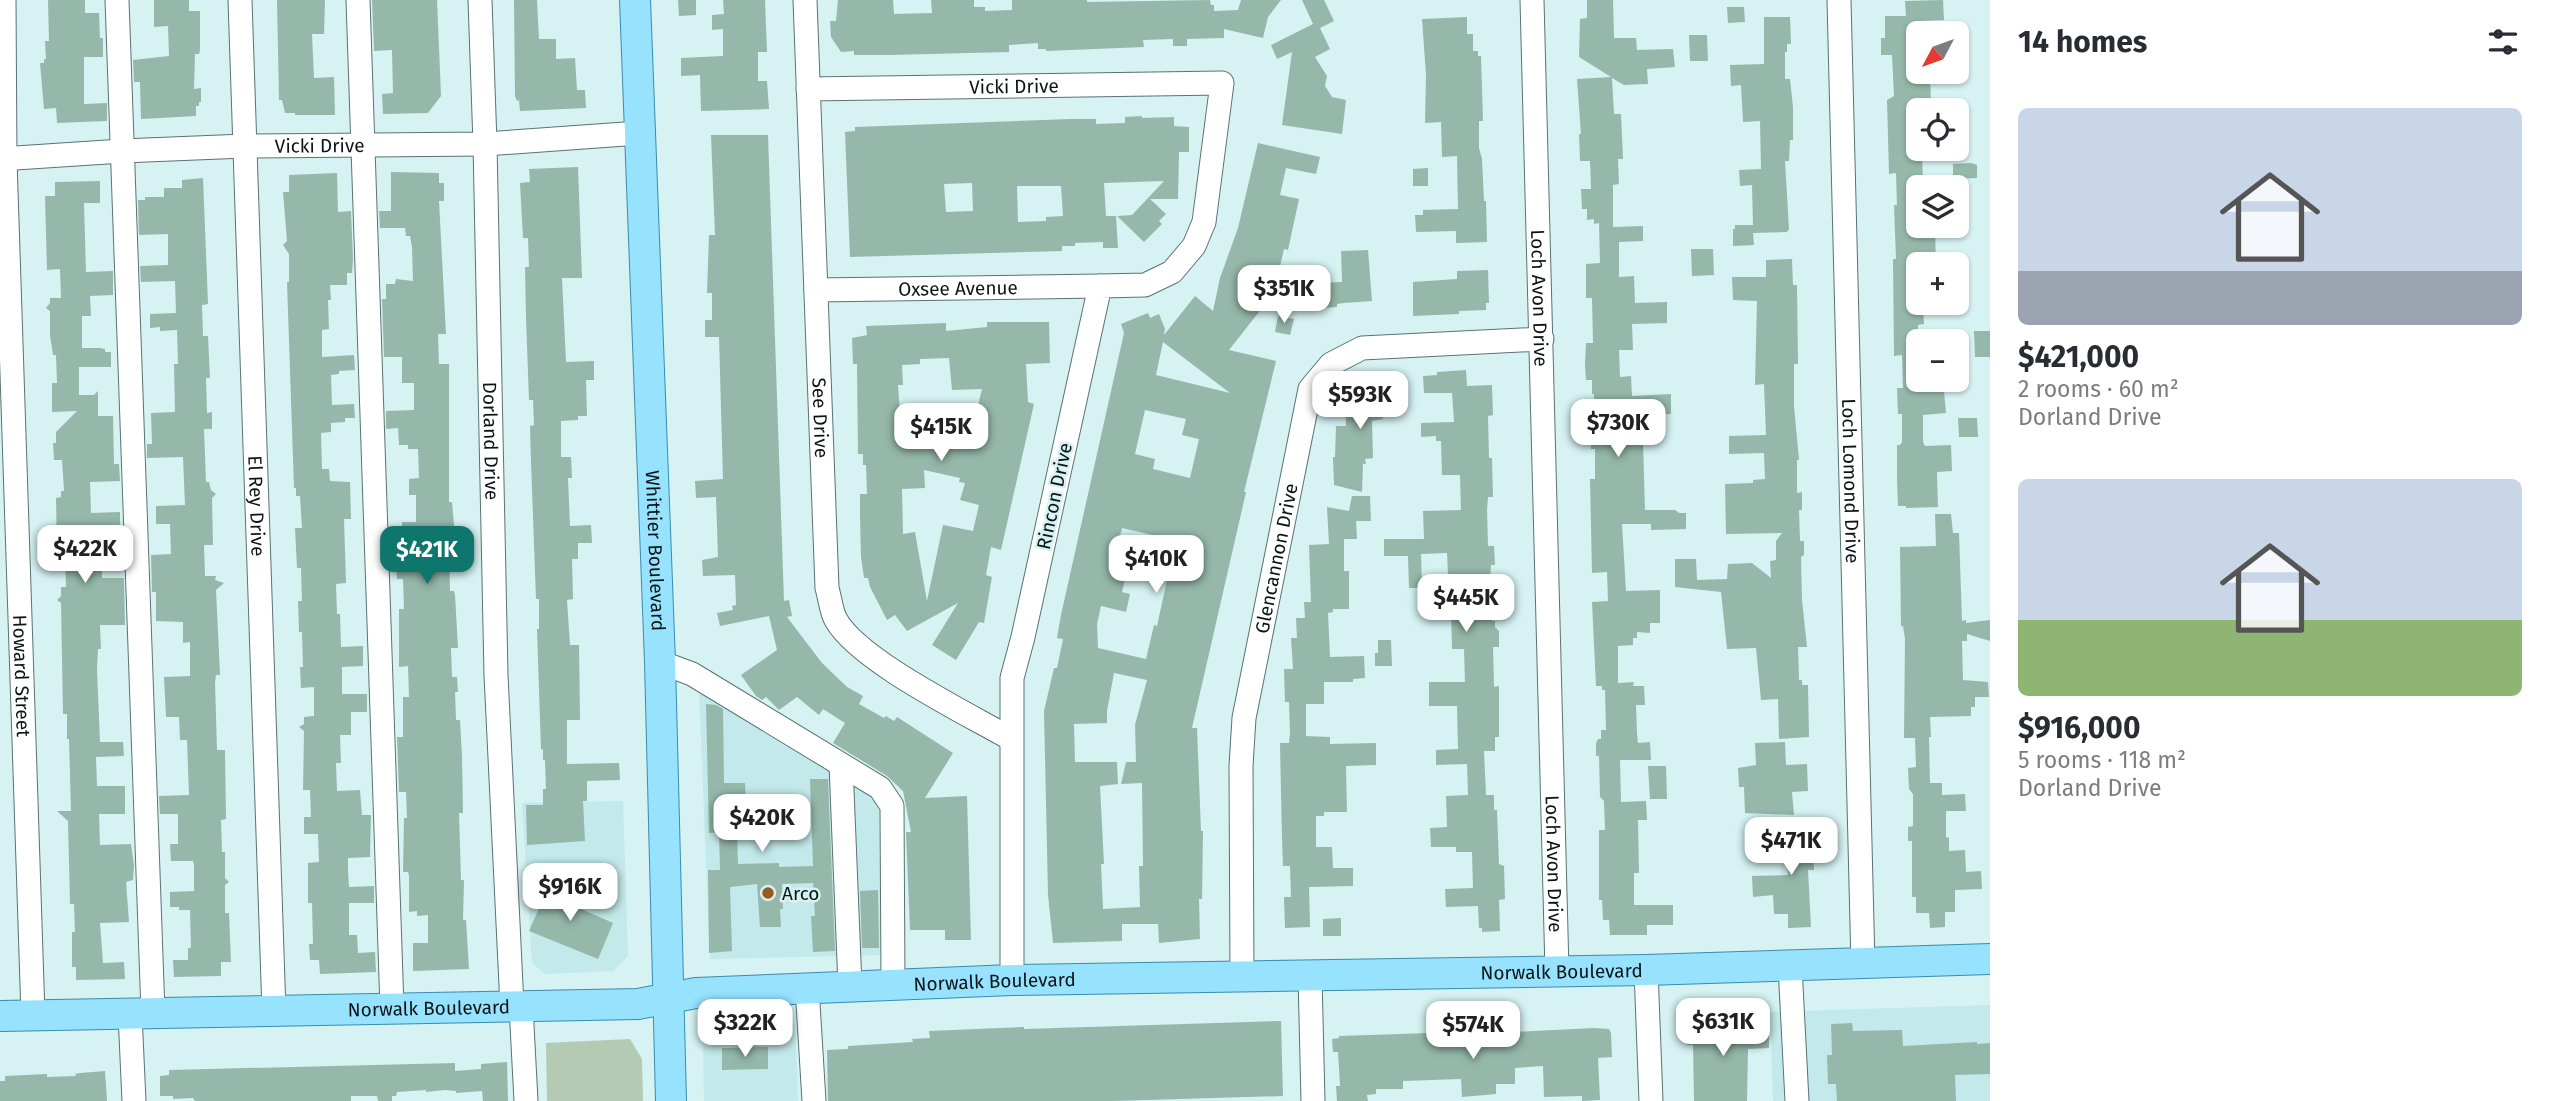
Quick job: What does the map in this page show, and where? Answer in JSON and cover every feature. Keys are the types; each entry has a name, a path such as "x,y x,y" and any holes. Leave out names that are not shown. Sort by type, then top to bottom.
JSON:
{"main road":[{"name":"Whittier Boulevard","path":"635,0 660,662 671,1101"},
{"name":"Norwalk Boulevard","path":"0,1016 638,1004 669,996 807,987 1012,980 1646,970 1990,959"}],"street":[{"name":"Howard Street","path":"4,0 3,160 33,1015"},
{"path":"117,0 141,1013 134,1101"},
{"name":"El Rey Drive","path":"240,0 274,1012"},
{"path":"358,0 392,1008"},
{"name":"Dorland Drive","path":"480,0 496,675 516,1006 526,1101"},
{"name":"See Drive","path":"805,0 827,589 836,620 856,643 888,668 1011,739"},
{"name":"Loch Avon Drive","path":"1532,0 1557,971"},
{"name":"Loch Lomond Drive","path":"1839,0 1863,964"},
{"name":"Vicki Drive","path":"808,89 1222,83 1204,222 1194,246 1172,272 1145,285 1100,286"},
{"name":"Vicki Drive","path":"3,160 122,151 246,146 485,144 639,133"},
{"name":"Oxsee Avenue","path":"816,290 1100,286"},
{"name":"Rincon Drive","path":"1012,980 1012,678 1100,286"},
{"name":"Glencannon Drive","path":"1242,977 1241,766 1244,718 1310,389 1331,364 1362,348 1542,339"},
{"path":"660,662 692,674 880,788 892,806 893,984"},
{"path":"841,765 850,986"},
{"path":"1790,966 1797,1101"},
{"path":"1646,970 1651,1101"},
{"path":"1310,976 1314,1101"},
{"path":"807,987 814,1101"}],"shaded area":[{"path":"699,691 860,787 876,801 884,815 889,955 710,959"},
{"path":"623,801 628,956 613,971 545,974 532,963 522,803"},
{"path":"1990,1005 1990,1101 1773,1101 1770,1012"},
{"path":"795,1024 798,1101 704,1101 703,1039 717,1029"}],"green space":[{"path":"630,1039 642,1059 643,1101 547,1101 546,1043"}],"building":[{"path":"48,0 85,0 85,13 99,13 103,57 84,57 84,104 107,103 107,121 57,123 56,108 44,109 40,63 44,63 46,59 45,41 49,41"},
{"path":"154,0 189,0 189,11 200,11 200,50 199,54 195,54 194,89 201,88 201,102 196,106 196,116 141,119 140,82 134,82 133,60 169,56 168,26 154,27"},
{"path":"277,0 325,0 324,34 312,34 314,78 334,77 335,115 285,113 282,100 279,100"},
{"path":"372,0 437,0 441,96 428,113 383,114 382,94 393,93 392,50 374,51"},
{"path":"514,0 537,0 539,39 556,39 556,59 575,58 577,90 585,90 586,108 520,111 519,100 517,101 515,96"},
{"path":"678,0 696,0 696,15 679,16"},
{"path":"723,0 765,0 767,52 758,52 758,81 767,81 769,109 701,111 700,75 681,76 681,58 723,56 723,29 712,30 712,15 724,14"},
{"path":"838,0 893,0 894,14 932,13 931,0 974,0 974,7 985,7 985,11 1012,10 1012,0 1210,0 1214,11 1238,10 1241,0 1281,0 1268,17 1263,38 1224,29 1224,38 1187,39 1187,46 1173,46 1173,39 1143,40 1144,47 1046,51 1038,49 1038,43 1009,45 1009,52 854,55 854,51 841,52 831,37 830,21 836,21"},
{"path":"1302,0 1324,0 1334,21 1320,28 1330,49 1315,57 1327,76 1325,86 1332,97 1346,100 1342,134 1282,125 1292,52 1277,59 1271,45 1313,24"},
{"path":"1587,0 1613,0 1614,38 1636,38 1637,50 1673,49 1675,67 1647,69 1648,84 1624,85 1612,78 1614,114 1621,114 1623,159 1618,159 1619,184 1613,185 1613,227 1643,226 1643,241 1619,242 1619,277 1634,276 1635,303 1667,302 1667,323 1632,324 1633,350 1619,350 1620,377 1631,376 1632,396 1671,394 1671,414 1655,415 1656,442 1643,442 1645,510 1675,510 1686,513 1686,529 1651,530 1651,524 1622,524 1626,591 1660,590 1660,623 1650,623 1650,633 1637,632 1633,645 1618,646 1618,683 1634,682 1633,686 1644,686 1645,705 1636,705 1638,743 1650,742 1651,760 1620,760 1621,802 1646,801 1647,820 1638,820 1639,873 1634,873 1634,905 1673,905 1673,925 1647,925 1647,935 1610,935 1609,920 1603,920 1602,900 1599,900 1599,830 1605,830 1596,743 1601,739 1601,730 1606,730 1605,690 1602,690 1602,686 1596,686 1592,602 1608,601 1607,572 1592,573 1590,479 1595,479 1595,449 1591,449 1590,432 1595,427 1594,394 1592,380 1586,380 1585,365 1586,343 1593,343 1592,298 1586,298 1586,264 1600,263 1599,223 1594,224 1594,219 1587,220 1587,209 1582,209 1581,189 1591,189 1590,161 1580,161 1577,79 1611,77 1579,57 1580,19 1587,18"},
{"path":"1943,0 1944,20 1906,21 1906,84 1930,84 1931,98 1906,98 1906,161 1922,161 1923,175 1906,175 1906,238 1935,238 1936,252 1906,252 1906,315 1924,315 1924,324 1918,325 1918,329 1906,329 1906,392 1944,392 1946,413 1923,415 1925,446 1951,445 1952,471 1937,472 1938,507 1898,506 1897,445 1902,442 1902,414 1898,414 1897,388 1903,388 1902,355 1894,356 1894,205 1897,205 1896,173 1889,174 1887,100 1894,96 1892,55 1881,55 1881,38 1885,38 1885,16 1906,16 1905,1"},
{"path":"1727,7 1744,7 1745,22 1728,23"},
{"path":"1467,17 1467,34 1473,34 1473,51 1478,51 1478,56 1481,56 1483,121 1479,121 1479,148 1486,201 1487,242 1456,243 1456,231 1416,232 1415,215 1423,215 1423,210 1458,209 1457,156 1442,157 1441,122 1425,123 1426,75 1422,19"},
{"path":"1764,17 1790,17 1791,44 1787,44 1785,52 1785,79 1790,79 1793,107 1793,140 1790,140 1789,161 1785,161 1789,229 1787,232 1753,233 1754,245 1733,246 1735,225 1753,225 1752,185 1740,186 1739,170 1761,169 1760,121 1743,122 1741,85 1731,86 1730,65 1764,64"},
{"path":"1689,35 1707,35 1708,61 1690,61"},
{"path":"1125,117 1174,117 1174,126 1189,127 1189,152 1179,152 1178,199 1150,199 1166,214 1159,221 1162,224 1144,242 1117,216 1132,215 1164,181 1104,183 1106,216 1116,216 1118,248 1103,248 1103,242 1075,243 1075,246 1062,246 1062,251 850,257 845,132 855,131 855,127 1070,119 1096,119 1096,124 1125,123","holes":["972,183 973,211 946,212 944,184","1017,186 1061,186 1063,216 1046,217 1046,221 1018,222"]},
{"path":"711,135 768,135 784,601 789,600 792,616 787,617 822,663 847,687 863,696 859,704 884,718 886,716 894,721 897,717 953,753 925,798 967,796 971,940 945,940 945,930 910,930 906,832 911,832 903,791 887,776 833,743 845,723 823,709 819,715 797,697 779,710 766,697 762,700 756,696 741,675 777,650 769,616 720,626 717,613 733,610 732,606 736,605 735,575 703,576 702,560 718,557 716,497 696,498 695,481 723,479 719,337 705,337 705,320 712,320 712,293 707,293 709,235 715,235"},
{"path":"1258,143 1320,157 1316,174 1286,168 1280,195 1299,199 1288,250 1284,249 1274,293 1229,350 1276,361 1192,728 1197,728 1203,831 1202,899 1199,899 1200,939 1159,943 1158,924 1122,924 1122,941 1053,943 1048,895 1044,711 1054,668 1057,668 1063,639 1057,638 1061,615 1124,333 1121,324 1148,313 1150,318 1159,314 1165,329 1164,335 1195,296 1213,311 1220,278 1238,228","holes":["1163,342 1230,393 1156,375","1145,410 1186,419 1182,435 1199,439 1190,478 1153,469 1155,459 1135,454","1122,528 1170,539 1165,571 1169,572 1157,626 1154,625 1146,659 1098,648 1097,624 1101,606 1126,612 1130,594 1122,592 1126,575 1118,574 1121,555 1116,554","1114,673 1147,680 1135,725 1136,762 1126,762 1121,784 1142,783 1143,866 1139,866 1140,907 1103,909 1100,786 1118,784 1117,762 1075,762 1074,724 1107,723"]},
{"path":"1953,164 1977,165 1977,178 1953,175"},
{"path":"578,167 582,278 562,278 566,362 594,361 594,380 586,380 587,416 578,416 578,420 561,421 561,457 571,457 572,478 568,478 570,526 591,525 592,543 578,543 578,559 572,559 573,599 567,600 570,645 579,645 580,720 567,720 567,764 619,763 620,780 587,781 587,801 583,801 585,841 527,845 526,805 543,805 543,789 546,789 545,760 543,749 541,750 537,629 539,599 536,599 531,462 530,426 534,425 533,400 529,400 526,318 525,267 529,267 528,238 523,238 520,183 530,182 529,169"},
{"path":"1428,168 1428,186 1413,186 1413,169"},
{"path":"391,172 439,173 439,183 444,183 444,201 439,201 446,334 438,334 439,364 449,364 449,502 452,502 455,537 451,537 449,541 450,591 454,591 455,595 458,648 451,648 452,677 457,677 456,720 460,720 463,813 459,813 461,880 464,880 463,920 466,920 469,969 413,971 413,943 428,943 428,915 417,916 417,911 409,912 409,876 408,872 403,872 406,792 399,792 397,737 403,737 403,697 409,697 408,666 399,667 399,609 404,609 403,579 397,579 396,565 416,565 416,538 402,538 402,522 416,522 416,495 409,495 409,479 419,478 418,449 399,445 398,428 386,429 386,411 414,410 414,383 402,383 402,357 384,357 382,299 386,299 386,284 395,284 396,279 413,281 410,236 406,236 405,228 380,228 379,211 391,211"},
{"path":"337,173 338,212 351,211 352,273 347,273 347,285 330,285 329,329 322,330 322,357 354,355 355,370 339,371 339,374 331,375 332,405 354,404 355,418 331,423 331,432 321,433 322,469 329,469 330,481 350,482 351,519 344,519 346,583 336,584 337,614 340,614 341,647 363,646 363,666 342,667 342,694 367,694 367,712 351,712 351,735 340,735 341,763 336,763 337,791 360,790 362,815 371,815 370,857 348,858 348,871 349,887 374,886 374,903 349,903 349,935 357,935 358,953 375,952 376,972 320,974 319,960 310,960 309,944 313,944 312,903 308,903 308,863 319,862 318,834 304,834 304,817 311,817 310,790 303,790 304,731 299,727 304,724 304,717 314,716 314,687 301,688 302,632 299,632 298,601 302,601 301,568 297,568 295,528 302,528 300,496 296,496 294,488 287,282 289,254 283,245 287,241 283,192 289,192 289,175"},
{"path":"203,178 208,304 202,305 203,336 208,336 210,378 206,378 207,413 212,412 212,429 204,429 206,482 209,482 211,490 216,494 212,498 213,545 204,545 205,576 216,576 215,580 224,583 216,590 220,675 216,675 215,683 217,750 225,750 226,819 221,820 225,878 229,882 225,885 225,913 229,913 231,962 221,962 221,976 174,977 173,960 188,960 188,948 191,948 190,910 170,907 170,892 194,891 194,865 193,861 171,861 170,844 178,844 178,814 160,814 159,796 189,795 187,740 180,740 179,717 166,717 164,677 190,676 190,642 183,643 183,622 156,621 156,592 152,592 151,555 171,554 170,524 156,524 156,506 185,505 183,457 147,458 147,444 152,444 151,413 175,412 174,364 178,364 177,330 160,331 160,327 150,328 150,314 176,313 175,281 141,282 140,266 168,265 168,234 139,235 138,200 145,200 145,197 164,197 164,188 182,188 182,180"},
{"path":"100,181 100,203 84,203 86,272 113,271 113,295 90,296 91,316 82,316 82,348 100,348 111,352 111,367 79,367 79,395 94,395 98,391 98,416 113,416 114,464 119,464 120,481 90,482 91,513 120,512 120,527 101,528 102,578 124,578 125,625 100,625 101,649 98,649 97,670 100,742 123,742 124,756 96,757 97,786 125,786 125,814 99,814 100,845 131,844 134,865 133,880 126,882 129,922 100,923 103,963 124,962 125,979 76,980 76,967 72,967 72,932 75,932 74,904 70,904 68,821 57,811 71,811 67,714 63,714 61,603 57,600 61,596 61,587 66,587 65,554 57,554 56,498 61,497 61,491 64,491 62,460 54,460 53,443 56,443 56,432 77,411 52,412 52,383 57,383 56,355 53,355 50,335 50,311 46,308 50,298 61,298 60,269 47,270 45,196 55,196 55,182"},
{"path":"1691,249 1713,249 1714,275 1692,276"},
{"path":"1368,250 1372,301 1322,308 1321,283 1342,282 1341,251"},
{"path":"1792,259 1793,285 1797,285 1798,364 1794,364 1794,406 1799,460 1797,493 1802,492 1802,510 1799,510 1800,541 1804,541 1804,555 1801,557 1802,600 1807,647 1798,647 1799,680 1802,680 1802,685 1808,685 1809,737 1779,739 1778,699 1761,700 1756,648 1727,649 1721,592 1675,587 1675,559 1696,559 1697,580 1727,579 1728,564 1752,563 1771,578 1770,561 1776,560 1776,541 1782,533 1726,534 1725,484 1753,483 1753,480 1765,479 1764,453 1729,454 1729,436 1766,435 1764,384 1755,385 1757,301 1733,300 1732,277 1766,277 1766,260"},
{"path":"1488,270 1489,303 1486,303 1486,310 1413,316 1413,282 1457,279 1457,271"},
{"path":"1278,316 1294,319 1290,335 1275,332"},
{"path":"987,322 1049,322 1050,363 1026,364 1028,402 1034,404 1001,550 991,547 986,575 992,577 984,623 979,622 956,660 932,645 958,603 907,631 895,615 887,620 868,578 864,578 860,494 867,494 866,465 863,465 863,454 858,454 857,364 853,364 852,338 867,335 866,326 946,323 946,331 987,327","holes":["949,358 952,390 982,389 967,448 912,435 912,413 900,413 898,385 903,385 902,365 920,364 920,359","924,470 960,478 959,482 965,483 960,500 979,505 973,531 943,525 927,601 915,532 903,534 902,489 925,488"]},
{"path":"1974,331 1990,331 1990,357 1975,357"},
{"path":"1466,370 1467,386 1492,385 1493,415 1488,416 1493,497 1488,497 1487,510 1488,546 1494,546 1495,565 1491,565 1490,583 1492,621 1495,621 1495,627 1499,631 1499,647 1493,647 1494,687 1499,686 1499,737 1495,737 1495,751 1484,751 1486,795 1494,795 1494,810 1497,810 1499,864 1504,866 1505,899 1499,900 1500,931 1482,932 1482,928 1479,928 1478,906 1446,907 1445,889 1473,888 1472,852 1456,852 1456,847 1431,847 1430,828 1447,827 1446,796 1468,795 1467,764 1436,765 1436,750 1458,749 1457,706 1429,706 1429,682 1465,682 1464,649 1452,649 1451,612 1430,612 1430,596 1449,595 1447,553 1421,554 1422,588 1409,588 1408,556 1384,556 1384,539 1424,539 1423,511 1461,510 1460,475 1442,475 1441,441 1436,441 1436,436 1421,437 1421,423 1454,422 1452,393 1424,393 1423,376"},
{"path":"1380,376 1395,376 1396,400 1385,400 1385,407 1381,407 1383,419 1372,421 1373,458 1365,459 1366,464 1363,464 1362,492 1334,485 1336,426 1346,426 1345,396 1349,396 1348,387 1380,383"},
{"path":"1958,418 1977,418 1978,437 1959,437"},
{"path":"1352,496 1370,496 1371,521 1356,521 1357,539 1344,539 1344,571 1349,571 1349,609 1333,609 1333,612 1328,613 1330,657 1364,656 1365,678 1353,679 1353,682 1324,682 1324,704 1306,704 1306,736 1330,737 1330,744 1376,743 1376,765 1346,766 1347,812 1324,812 1324,816 1316,816 1316,847 1332,847 1333,868 1353,868 1353,886 1309,887 1310,927 1285,928 1284,897 1291,897 1290,866 1283,866 1282,838 1280,743 1289,743 1290,732 1289,702 1285,702 1284,669 1293,669 1291,638 1297,638 1296,618 1305,618 1304,602 1311,602 1309,545 1329,544 1327,507 1349,511"},
{"path":"1935,514 1951,514 1953,533 1959,533 1962,621 1966,620 1966,623 1990,620 1990,641 1967,634 1967,641 1962,641 1963,680 1988,682 1989,697 1975,697 1971,716 1930,717 1930,783 1942,783 1942,795 1965,794 1966,811 1946,811 1949,851 1965,850 1966,872 1981,871 1982,889 1955,890 1955,912 1945,912 1945,927 1930,928 1929,913 1916,913 1916,897 1912,897 1912,841 1908,841 1908,827 1913,826 1913,794 1909,789 1908,768 1916,767 1915,738 1904,738 1905,639 1901,626 1900,547 1936,546"},
{"path":"1378,640 1391,640 1392,666 1375,666"},
{"path":"706,704 723,709 724,783 745,783 746,804 750,804 750,826 741,827 741,832 737,832 738,864 813,866 810,779 828,779 835,951 813,952 813,883 782,884 781,927 760,927 757,884 730,887 732,951 709,953 708,870 720,870 719,832 709,833"},
{"path":"1785,742 1786,765 1807,764 1808,791 1792,792 1794,815 1745,813 1744,787 1739,787 1738,768 1756,765 1755,743"},
{"path":"1648,766 1666,766 1667,799 1650,799"},
{"path":"1806,819 1807,833 1810,833 1813,845 1814,870 1808,870 1811,927 1788,928 1788,914 1774,914 1773,895 1753,897 1752,876 1788,875 1783,820"},
{"path":"551,881 575,892 570,904 613,923 598,959 529,931"},
{"path":"878,890 879,948 862,948 860,891"},
{"path":"1341,918 1341,936 1323,936 1323,919"},
{"path":"1730,1020 1730,1028 1769,1027 1769,1048 1748,1049 1747,1101 1694,1101 1693,1045 1687,1045 1686,1021"},
{"path":"1281,1021 1283,1096 1113,1101 828,1101 827,1050 913,1042 912,1039 930,1038 929,1031"},
{"path":"1852,1023 1853,1031 1902,1030 1903,1046 1990,1043 1990,1074 1955,1075 1956,1101 1837,1101 1836,1084 1828,1084 1827,1055 1832,1055 1831,1024"},
{"path":"1609,1029 1611,1033 1612,1057 1598,1058 1600,1100 1582,1101 1582,1096 1544,1097 1543,1066 1515,1068 1515,1084 1496,1084 1496,1094 1462,1097 1461,1079 1403,1081 1403,1089 1376,1089 1376,1094 1367,1095 1368,1101 1337,1101 1336,1086 1340,1086 1338,1052 1333,1052 1332,1039 1339,1036"},
{"path":"768,1047 768,1069 722,1070 722,1048"},
{"path":"507,1062 508,1101 483,1101 482,1091 456,1093 445,1090 397,1092 396,1096 392,1096 392,1101 378,1101 377,1096 351,1096 351,1101 195,1101 193,1098 173,1099 173,1096 160,1096 160,1076 169,1075 169,1070 455,1063 455,1071 481,1069 481,1064"},
{"path":"105,1071 107,1101 0,1101 0,1081 5,1081 5,1076 76,1076 75,1074 80,1073"}],"place":[{"name":"Arco","path":"768,893"}]}
